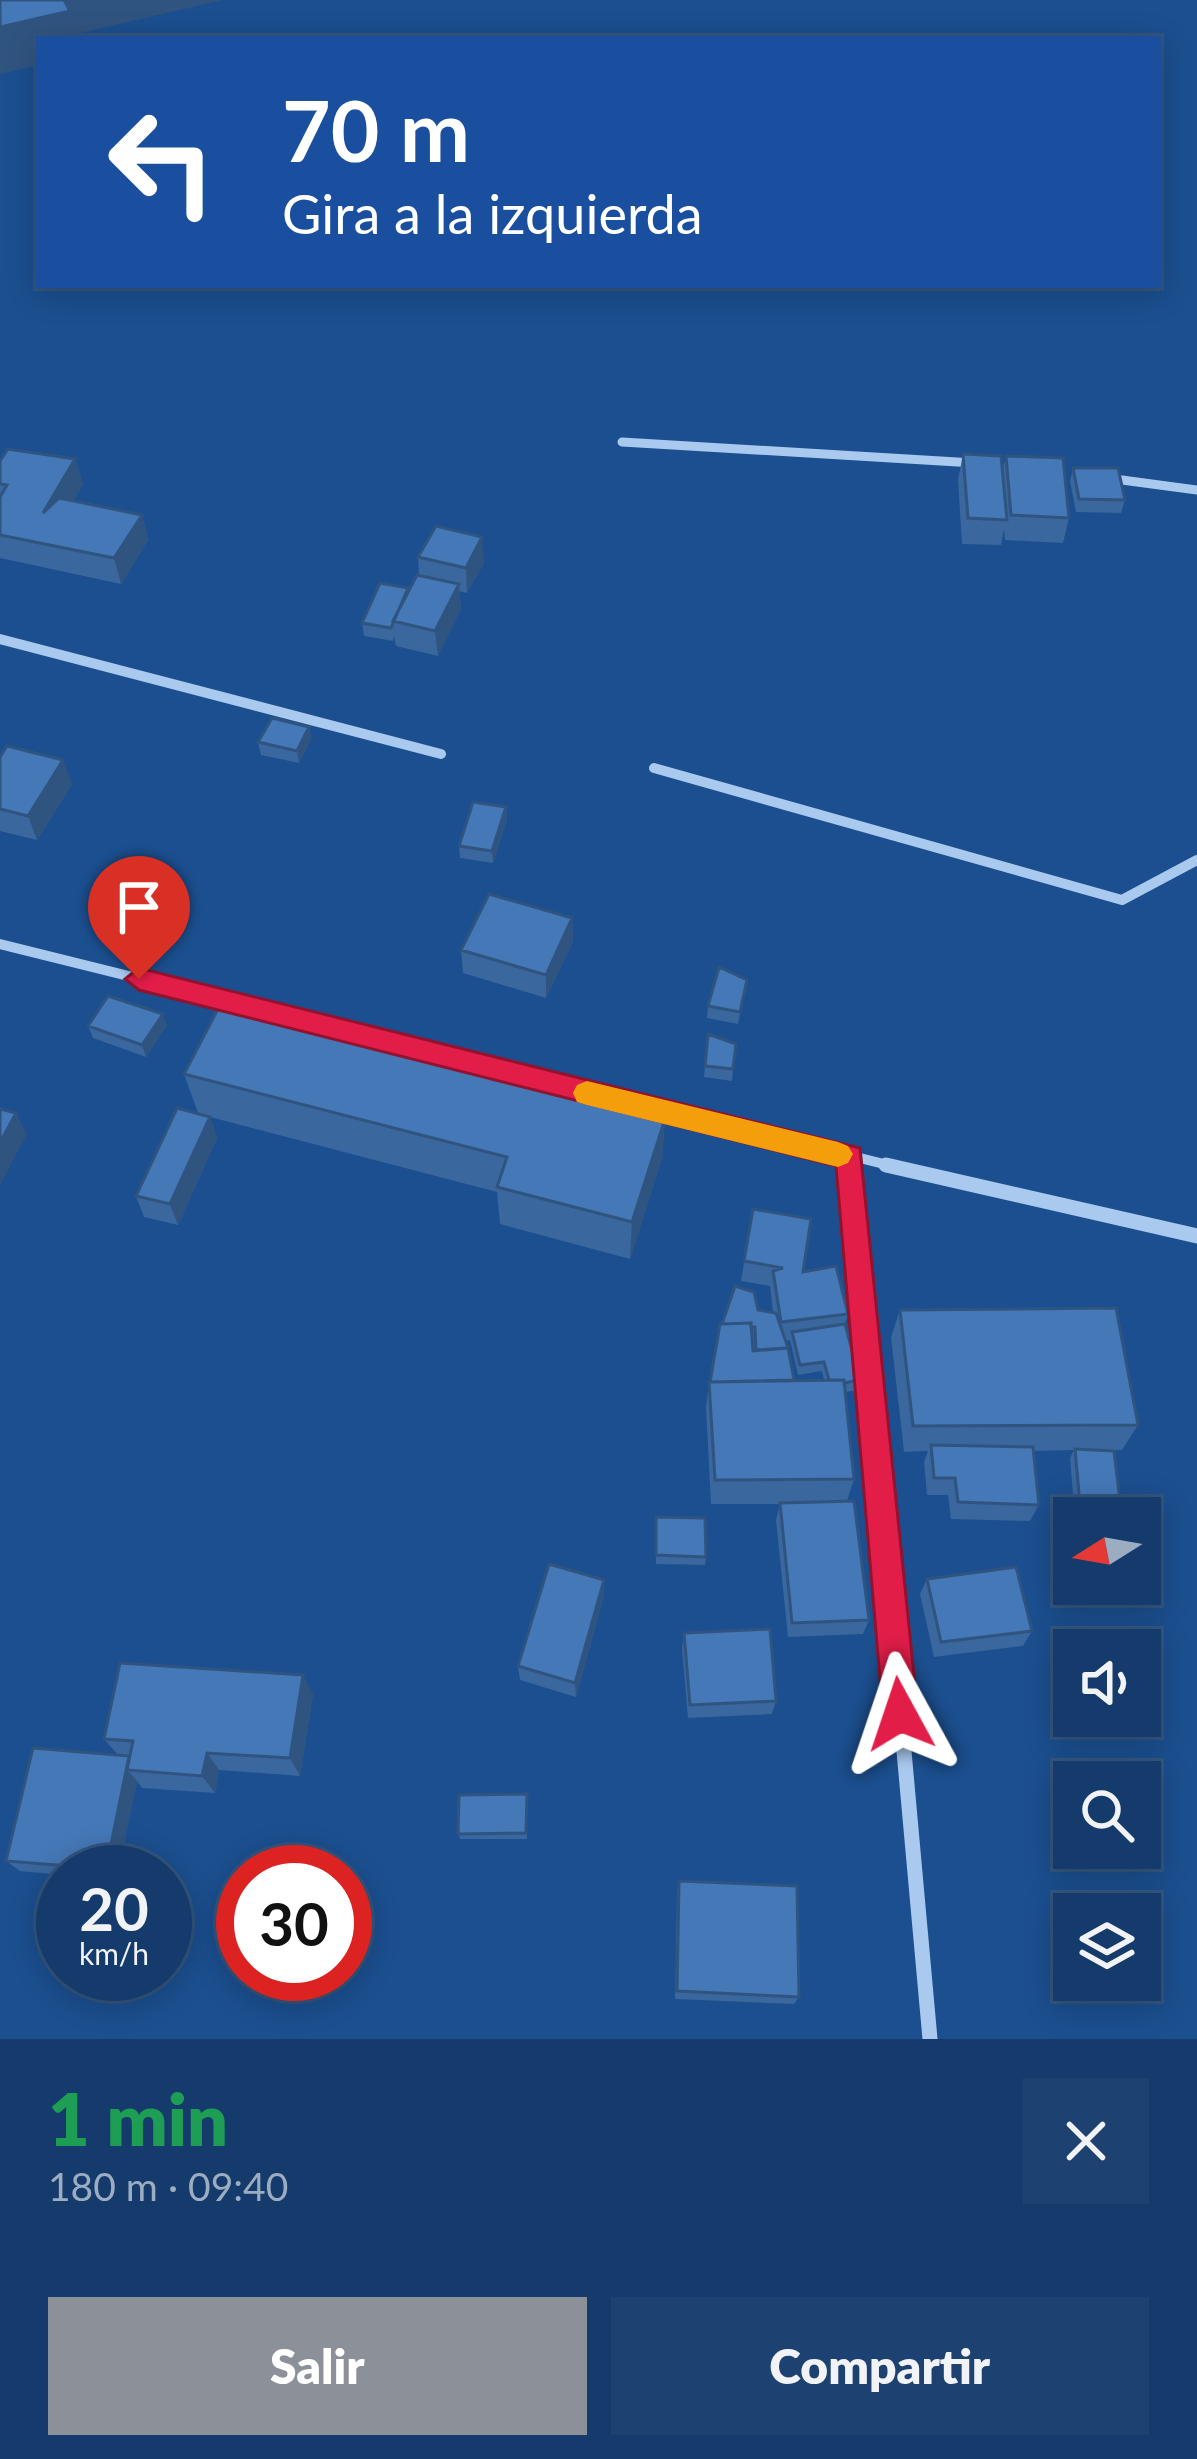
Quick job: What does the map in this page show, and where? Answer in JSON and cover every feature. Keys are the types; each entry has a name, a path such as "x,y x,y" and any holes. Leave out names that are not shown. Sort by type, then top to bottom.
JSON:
{"street":[{"path":"622,442 995,465"},
{"path":"1085,475 1197,490"},
{"path":"0,639 441,754"},
{"path":"655,768 1122,900 1197,860"},
{"path":"0,944 850,1157 1197,1236"},
{"path":"850,1157 930,2039"}],"building":[{"path":"0,0 64,0 70,11 0,27"},
{"path":"8,449 75,459 43,513 59,498 142,515 114,558 0,535 0,497 7,485 0,484 0,461"},
{"path":"963,454 1001,456 1007,520 968,518"},
{"path":"1006,456 1063,458 1069,518 1011,515"},
{"path":"1073,468 1118,468 1125,500 1079,499"},
{"path":"436,526 482,537 466,568 418,557"},
{"path":"417,575 459,584 435,631 393,621"},
{"path":"380,583 408,588 391,628 362,623"},
{"path":"272,718 309,727 297,751 258,742"},
{"path":"7,746 63,760 28,816 0,809 0,757"},
{"path":"473,802 506,807 492,851 459,846"},
{"path":"489,894 572,918 546,975 461,950"},
{"path":"719,967 747,980 740,1012 708,1006"},
{"path":"108,996 163,1014 142,1045 88,1026"},
{"path":"219,1007 665,1119 632,1222 497,1187 507,1157 184,1074"},
{"path":"708,1034 736,1044 733,1069 705,1066"},
{"path":"177,1108 210,1117 170,1204 136,1196"},
{"path":"0,1109 16,1113 0,1143"},
{"path":"753,1209 811,1219 803,1272 836,1266 848,1314 781,1322 773,1271 783,1268 744,1261"},
{"path":"735,1286 754,1292 758,1310 776,1313 788,1348 756,1350 751,1323 722,1324"},
{"path":"1116,1308 1138,1425 913,1426 900,1310"},
{"path":"751,1323 753,1351 788,1348 794,1380 710,1382 720,1324"},
{"path":"845,1324 860,1380 829,1380 824,1362 800,1365 792,1332"},
{"path":"844,1380 854,1479 715,1480 709,1382"},
{"path":"931,1445 1033,1447 1039,1505 958,1502 955,1478 934,1478"},
{"path":"1075,1449 1114,1451 1119,1497 1079,1497"},
{"path":"854,1501 869,1620 792,1623 780,1503"},
{"path":"656,1517 705,1518 706,1557 656,1555"},
{"path":"549,1564 604,1580 575,1683 518,1666"},
{"path":"1016,1567 1032,1631 941,1642 927,1579"},
{"path":"770,1629 776,1701 690,1705 684,1633"},
{"path":"120,1663 303,1675 290,1758 207,1753 202,1776 127,1770 133,1741 104,1739"},
{"path":"33,1748 129,1756 111,1845 36,1845 36,1863 6,1861"},
{"path":"527,1794 526,1833 458,1834 459,1795"},
{"path":"679,1881 797,1886 799,1997 677,1991"}],"slow traffic":[{"path":"587,1093 838,1154"}],"route":[{"path":"139,979 850,1157 900,1714"}]}
